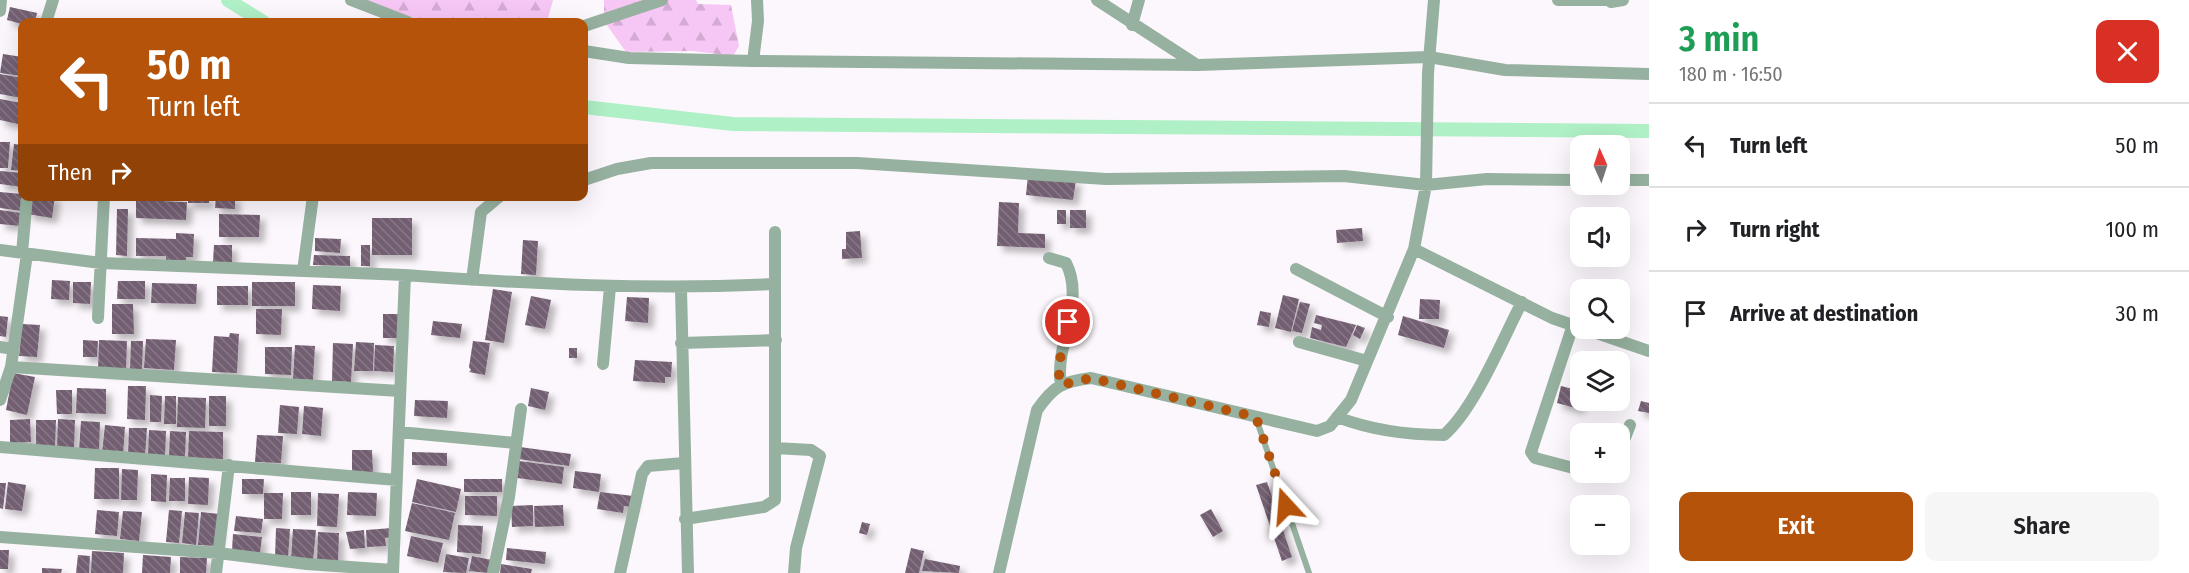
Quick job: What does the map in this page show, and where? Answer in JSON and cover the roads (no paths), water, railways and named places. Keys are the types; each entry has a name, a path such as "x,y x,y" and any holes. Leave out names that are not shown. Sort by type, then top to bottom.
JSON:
{"street":[{"path":"0,11 2,0"},
{"path":"47,18 53,0"},
{"path":"351,0 398,18"},
{"path":"588,25 662,0"},
{"path":"753,61 758,21 757,0"},
{"path":"1097,0 1132,25 1198,65"},
{"path":"1132,25 1139,0"},
{"path":"999,573 1036,410 1051,389 1091,378 1317,431 1330,426 1351,400 1388,317 1414,249 1428,165 1428,73 1434,0"},
{"path":"1558,0 1615,1"},
{"path":"588,52 629,58 753,61 1198,65 1429,57 1505,70 1649,74"},
{"path":"588,179 617,169 651,163 857,163 1106,179 1344,176 1426,185 1487,179 1570,180"},
{"path":"1630,180 1649,180"},
{"path":"1,393 11,367 24,254 27,201"},
{"path":"98,318 104,201"},
{"path":"303,271 312,201"},
{"path":"472,280 481,212 494,201"},
{"path":"686,519 771,505 775,495 775,232"},
{"path":"1414,249 1570,323"},
{"path":"0,250 101,263 405,275 609,287 681,288 775,284"},
{"path":"1049,258 1066,263 1072,275 1072,301 1058,369 1061,385"},
{"path":"1296,269 1388,317"},
{"path":"0,537 218,553 288,567 393,572 405,275"},
{"path":"603,364 609,287"},
{"path":"681,288 688,573"},
{"path":"1337,417 1360,426 1417,435 1444,435 1455,426 1522,302"},
{"path":"1570,467 1536,458 1531,452 1574,339"},
{"path":"1614,339 1649,351"},
{"path":"681,343 776,340"},
{"path":"1299,342 1367,361"},
{"path":"0,347 13,349"},
{"path":"11,367 400,391"},
{"path":"493,573 509,497 521,409"},
{"path":"399,432 516,442"},
{"path":"0,447 397,480"},
{"path":"776,448 811,450 820,456 796,548 794,573"},
{"path":"620,573 642,474 648,466 684,463"},
{"path":"216,573 230,465"}],"lane":[{"path":"1256,417 1309,573"}],"waterway":[{"path":"228,0 257,18"},
{"path":"588,107 733,124 1649,131"}]}
